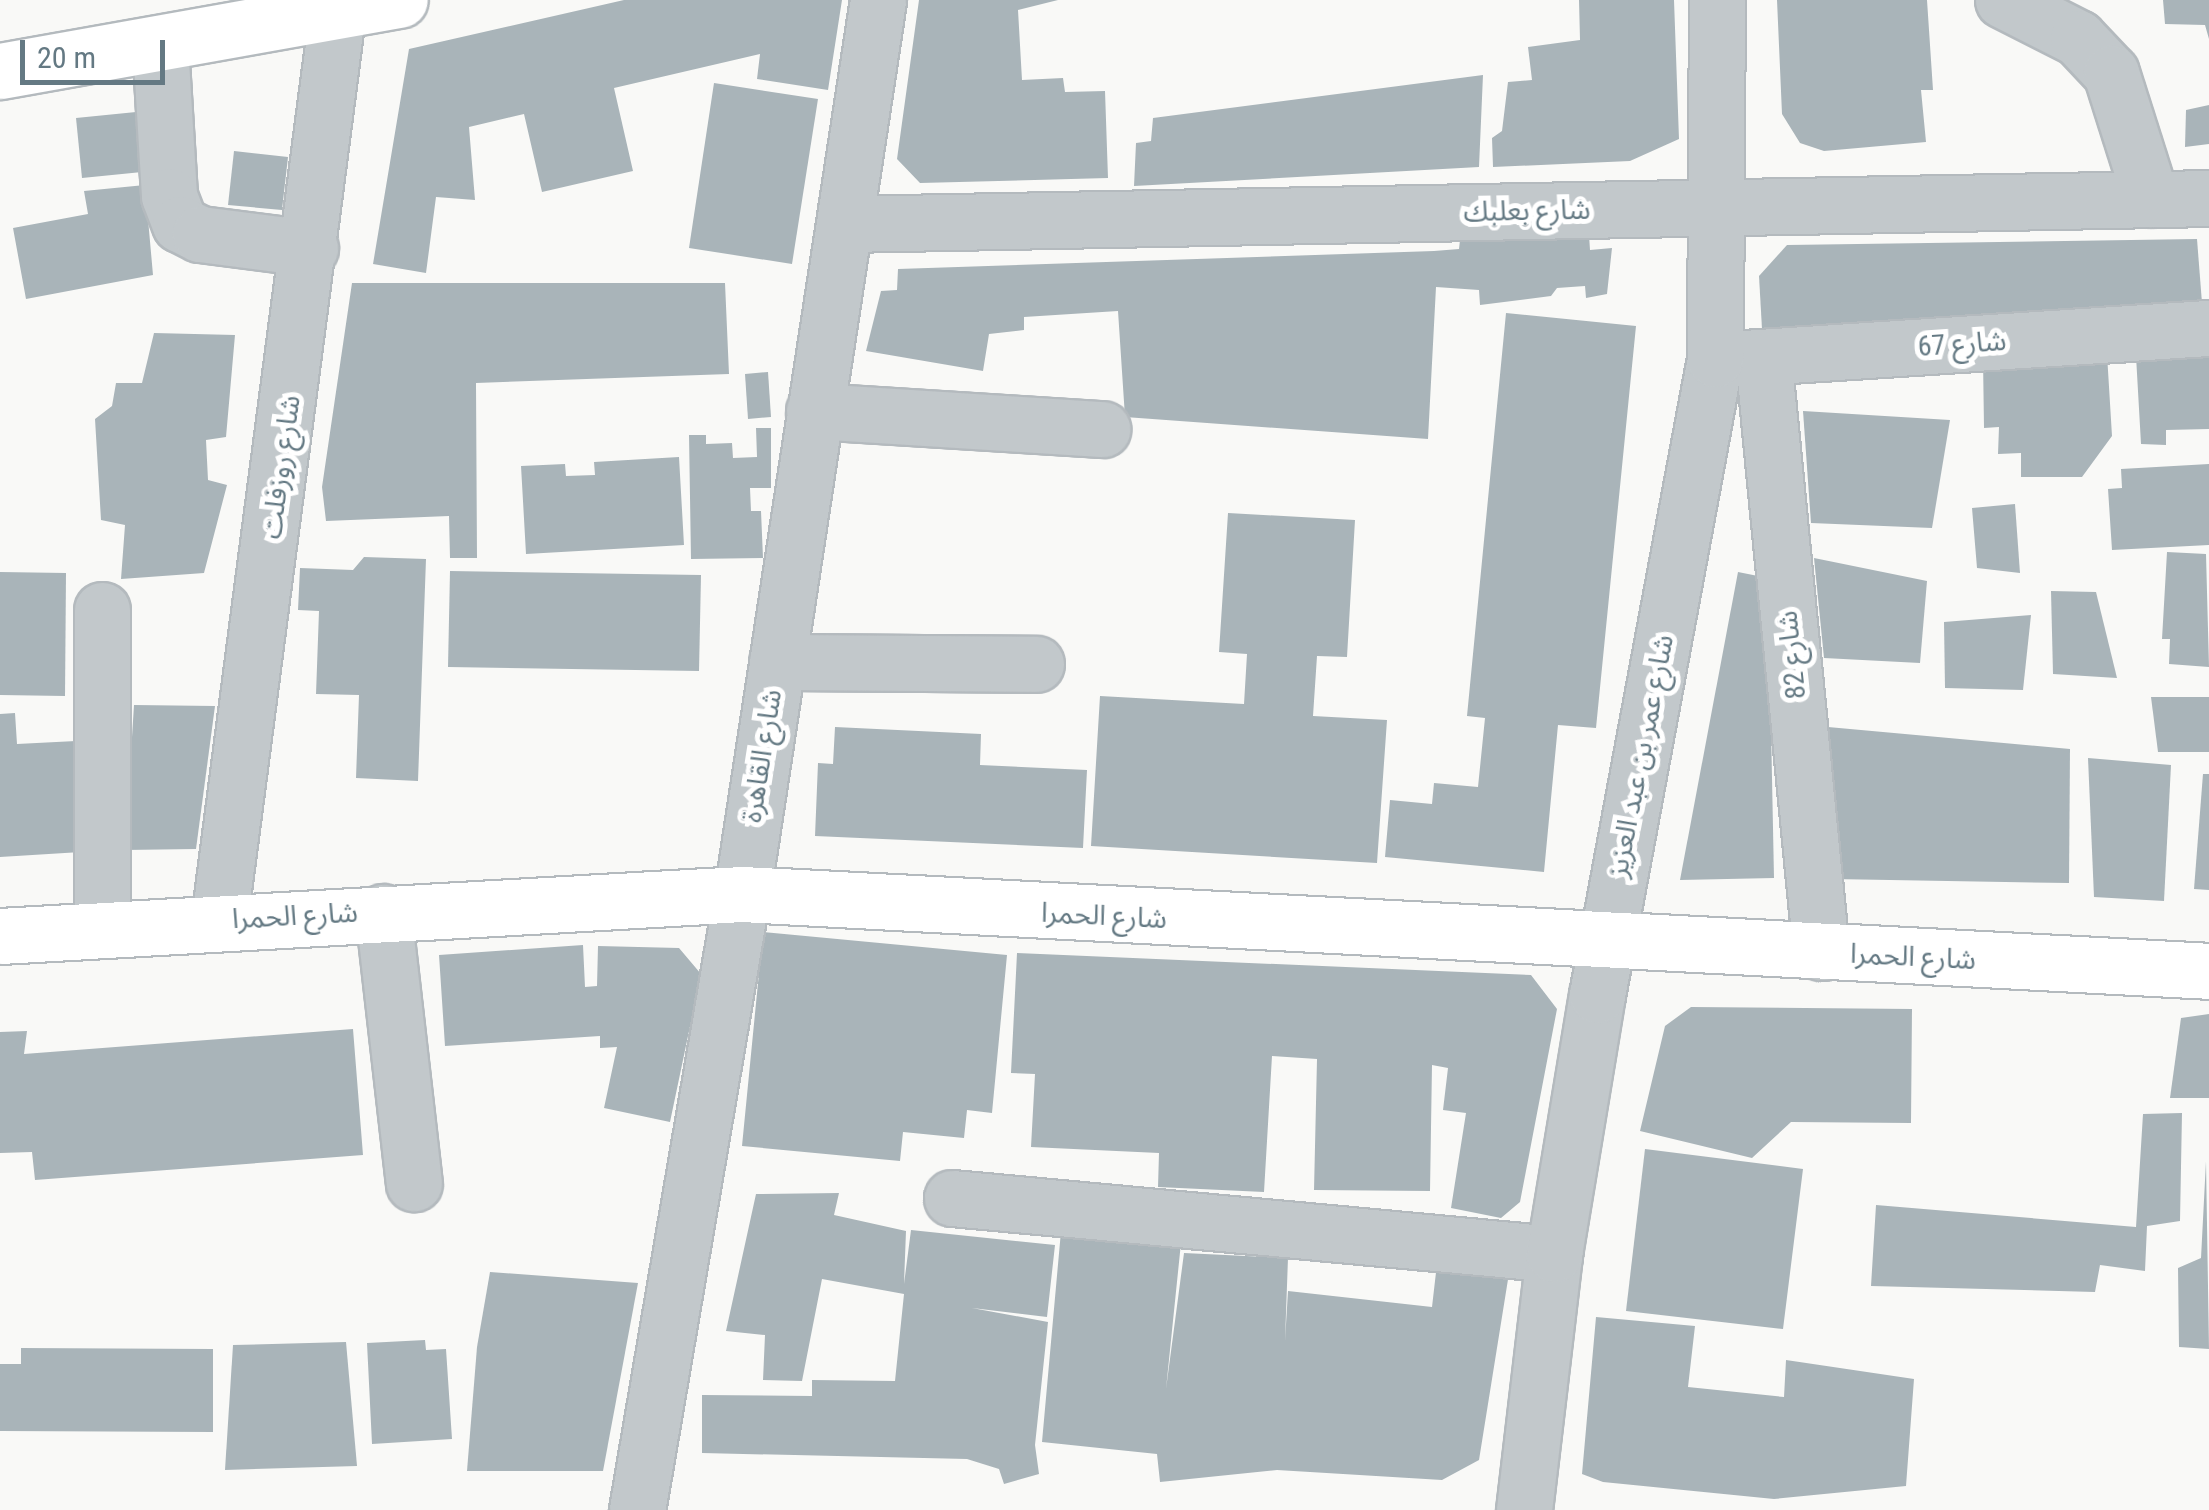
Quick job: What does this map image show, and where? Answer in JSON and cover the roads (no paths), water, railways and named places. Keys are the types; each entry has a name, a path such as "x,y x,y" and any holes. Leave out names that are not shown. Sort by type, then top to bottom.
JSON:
{"main road":[{"path":"0,71 160,44 339,6 400,0"},
{"name":"شارع الحمرا","path":"0,936 219,920 742,894 1606,944 2209,971"}],"street":[{"name":"شارع القاهرة","path":"637,1510 742,894 878,0"},
{"name":"شارع عمر بن عبد العزيز","path":"1524,1510 1554,1254 1606,944 1739,358 1720,207 1717,0"},
{"path":"2003,0 2078,38 2111,73 2151,199"},
{"name":"شارع روزفلت","path":"219,920 339,6"},
{"path":"160,44 169,196 180,224 200,234 310,248"},
{"name":"شارع بعلبك","path":"845,224 2209,198"},
{"name":"شارع 67","path":"1739,358 2209,328"},
{"name":"شارع 82","path":"1739,358 1821,952"},
{"path":"814,411 1102,429"},
{"path":"102,610 102,928"},
{"path":"776,662 1036,664"},
{"path":"383,912 414,1183"},
{"path":"952,1198 1554,1254"}]}
